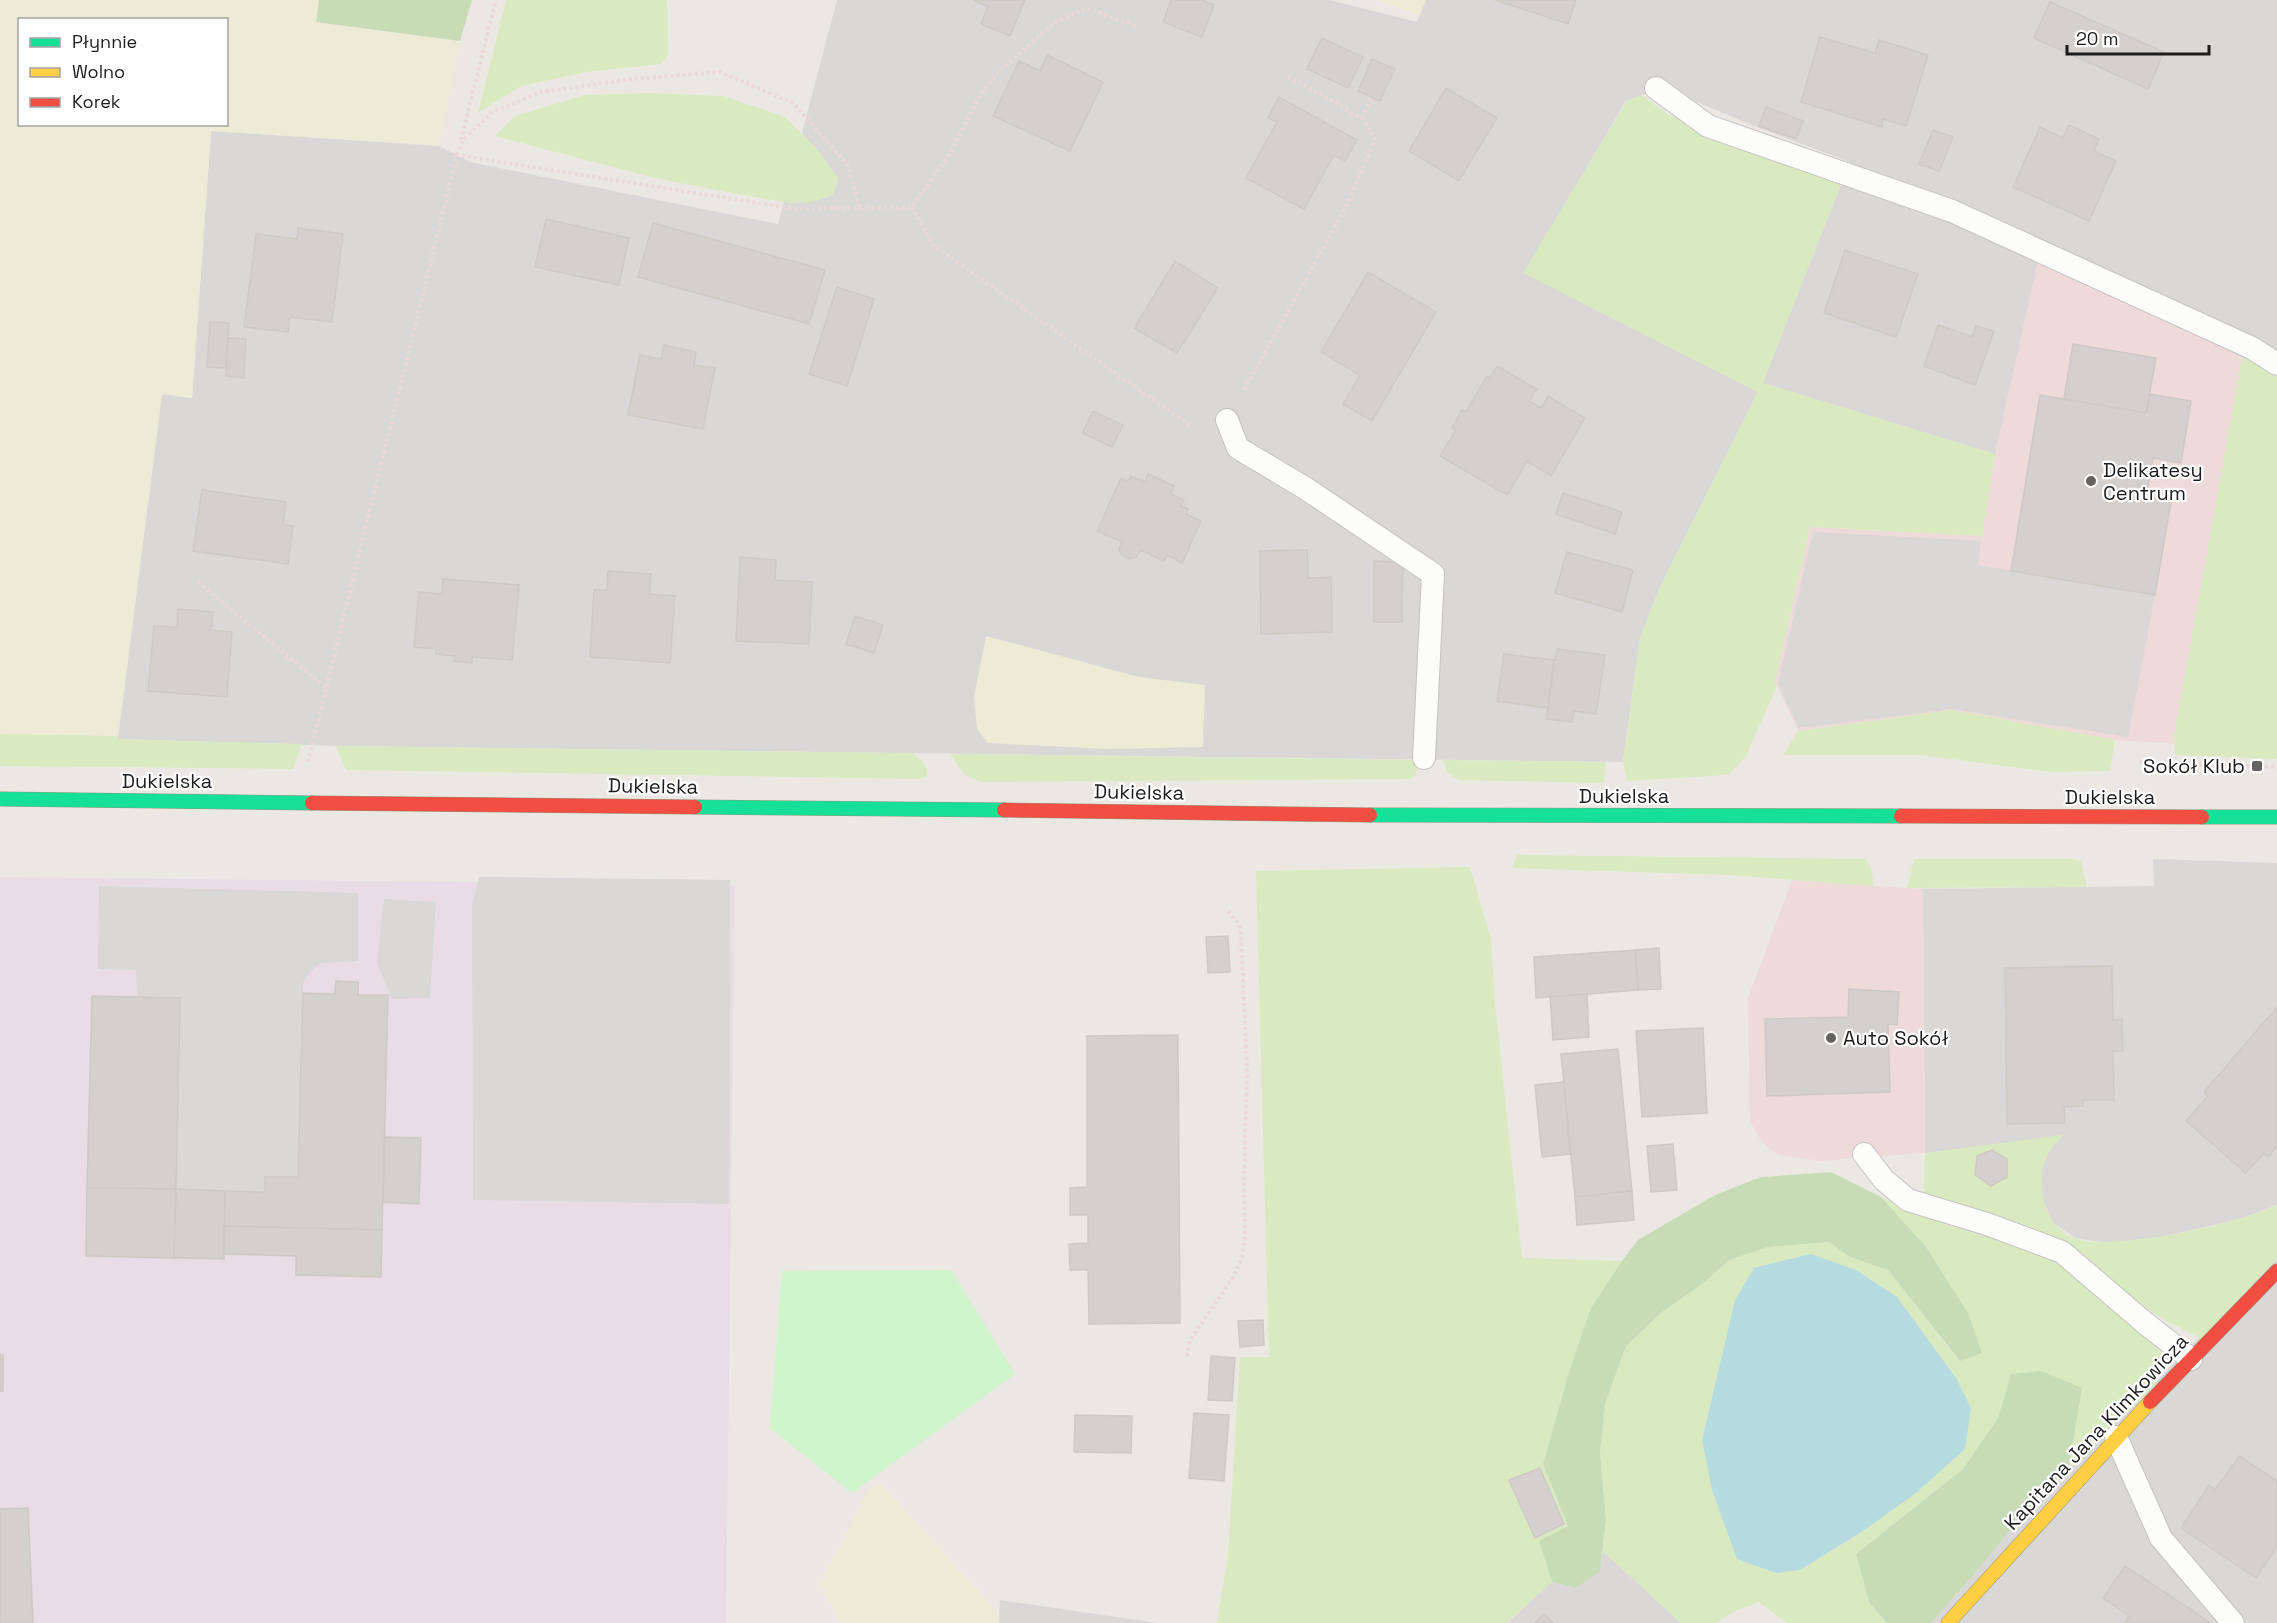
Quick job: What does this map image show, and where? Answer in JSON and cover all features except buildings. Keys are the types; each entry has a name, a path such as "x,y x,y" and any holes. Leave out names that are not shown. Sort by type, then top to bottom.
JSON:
{"main road":[{"name":"Dukielska","path":"0,799 1488,816 2277,817"},
{"name":"Kapitana Jana Klimkowicza","path":"1948,1623 2116,1437 2277,1271"}],"lane":[{"path":"1656,88 1708,126 1952,211 2253,348 2277,364"},
{"path":"1227,420 1238,448 1305,488 1433,574 1424,758"},
{"path":"1864,1154 1884,1180 1908,1200 1987,1224 2062,1252 2191,1359"},
{"path":"2116,1437 2161,1538 2233,1623"}],"path":[{"path":"298,801 496,0"},
{"path":"912,207 950,153 978,99 998,72 1054,23 1086,8 1136,26"},
{"path":"458,155 463,140 494,111 541,92 633,79 720,72 793,103 847,164 860,208"},
{"path":"1227,420 1345,209 1375,139 1362,118 1286,75"},
{"path":"1362,118 1372,98"},
{"path":"458,155 796,209 912,207"},
{"path":"912,207 933,245 1209,439 1238,448"},
{"path":"198,582 326,688"},
{"path":"2139,762 2277,768"},
{"path":"1187,1356 1190,1340 1234,1276 1242,1258 1245,1238 1247,1071 1241,933 1239,924 1226,909"}],"shaded area":[{"path":"0,0 319,0 316,22 460,41 439,145 211,131 192,398 162,394 118,736 0,734"},
{"path":"837,0 1330,0 1417,22 1426,0 2277,0 2277,377 2243,354 2038,262 1995,454 1762,383 1850,162 1759,128 1664,88 1626,101 1524,273 1758,392 1660,587 1640,638 1623,762 336,746 118,739 162,394 192,398 211,131 439,146 470,162 778,224"},
{"path":"1376,0 1426,0 1420,15"},
{"path":"2038,261 2243,354 2174,744 2115,740 1952,710 1798,731 1775,682 1810,527 1982,536 1995,454"},
{"path":"1813,532 1981,541 1978,565 2155,595 2128,737 1952,709 1799,728 1778,684"},
{"path":"986,636 1139,677 1205,685 1203,747 1108,749 988,743 977,729 974,696"},
{"path":"2153,859 2277,863 2277,1205 2240,1219 2161,1237 2107,1243 2075,1238 2052,1222 2043,1200 2040,1172 2051,1147 2062,1136 1925,1153 1923,889 2154,886"},
{"path":"0,877 735,885 726,1623 0,1623"},
{"path":"479,877 730,880 729,1204 473,1200 472,905"},
{"path":"1792,880 1923,889 1925,1153 1821,1161 1778,1155 1762,1142 1750,1122 1748,998"},
{"path":"99,886 358,893 358,961 320,963 309,973 303,983 298,1177 265,1177 265,1192 176,1189 180,998 137,997 136,970 98,969"},
{"path":"384,899 436,902 430,998 392,999 377,963"},
{"path":"2277,1259 2277,1623 1931,1623 2019,1520"},
{"path":"881,1484 999,1614 999,1623 841,1623 820,1584 870,1488"},
{"path":"1603,1551 1681,1623 1507,1623 1552,1582 1576,1588 1600,1572"},
{"path":"1000,1600 1157,1623 999,1623"}],"green space":[{"path":"319,0 472,0 460,41 316,22"},
{"path":"506,0 667,0 668,55 661,64 587,72 521,86 478,113"},
{"path":"651,93 724,96 785,117 817,149 838,178 833,195 813,202 791,203 737,194 659,179 495,136 515,116 585,95"},
{"path":"1641,95 1669,115 1732,141 1842,181 1763,383 1995,454 1982,536 1810,527 1775,682 1777,686 1746,756 1728,775 1627,781 1623,762 1640,638 1660,587 1758,392 1523,273 1627,101"},
{"path":"2243,354 2277,377 2277,759 2175,755 2174,736"},
{"path":"1952,710 2115,740 2110,771 2052,772 1920,755 1783,755 1798,731"},
{"path":"0,734 118,736 118,739 302,744 293,769 0,766"},
{"path":"336,746 913,753 924,763 927,777 919,779 346,770"},
{"path":"950,754 1418,760 1416,775 1411,779 980,782 964,774"},
{"path":"1444,760 1606,762 1604,783 1459,780 1447,773"},
{"path":"1517,855 1866,859 1871,868 1874,886 1729,875 1512,868"},
{"path":"1914,859 2074,859 2081,861 2087,887 1907,888"},
{"path":"1470,867 1491,939 1495,1004 1522,1258 1622,1261 1591,1308 1569,1372 1543,1464 1568,1526 1539,1541 1552,1582 1506,1623 1217,1623 1228,1555 1240,1357 1269,1357 1256,871"},
{"path":"2063,1135 2051,1149 2044,1163 2042,1187 2044,1203 2049,1215 2061,1230 2071,1237 2088,1241 2113,1242 2142,1239 2206,1228 2277,1205 2277,1259 2201,1339 2163,1319 2111,1284 2092,1261 2034,1228 1924,1199 1925,1153"},
{"path":"1831,1172 1881,1197 1926,1247 1968,1313 1982,1353 1960,1361 1888,1270 1850,1257 1829,1242 1768,1247 1729,1260 1705,1282 1662,1312 1626,1346 1605,1404 1600,1453 1606,1520 1600,1572 1576,1588 1552,1582 1539,1541 1568,1526 1543,1464 1569,1372 1591,1308 1622,1261 1638,1240 1715,1195 1761,1177"},
{"path":"1881,1197 1947,1225 2055,1257 2156,1343 2165,1358 2154,1387 2069,1467 2011,1374 1998,1418 1963,1469 1856,1554 1869,1602 1887,1623 1787,1623 1759,1602 1735,1611 1716,1623 1681,1623 1603,1551 1606,1520 1600,1453 1605,1404 1626,1346 1662,1312 1705,1282 1729,1260 1768,1247 1829,1242 1850,1257 1888,1270 1959,1361 1968,1313 1932,1258","holes":["1754,1268 1897,1297 1956,1378 1971,1408 1863,1531 1800,1570 1776,1572 1737,1559 1702,1440 1735,1300"]},
{"path":"951,1270 1015,1374 852,1493 770,1428 782,1271"},
{"path":"2041,1371 2082,1388 2069,1467 2019,1520 1931,1623 1887,1623 1869,1602 1856,1554 1963,1469 1998,1418 2011,1374"}],"water":[{"path":"1811,1254 1856,1270 1897,1297 1956,1378 1971,1408 1965,1449 1916,1493 1863,1531 1800,1570 1776,1573 1737,1559 1712,1490 1702,1440 1735,1300 1754,1268"}],"traffic: fast":[{"path":"0,799 312,803"},
{"path":"695,807 1004,810"},
{"path":"1370,815 1901,816"},
{"path":"2202,817 2277,817"}],"traffic: slow":[{"path":"1948,1623 2150,1402"}],"traffic: jam":[{"path":"312,803 695,807"},
{"path":"1004,810 1370,815"},
{"path":"1901,816 2202,817"},
{"path":"2150,1402 2277,1271"}],"place":[{"name":"Delikatesy Centrum","path":"2091,481"},
{"name":"Sokół Klub","path":"2257,766"},
{"name":"Auto Sokół","path":"1831,1038"}]}
